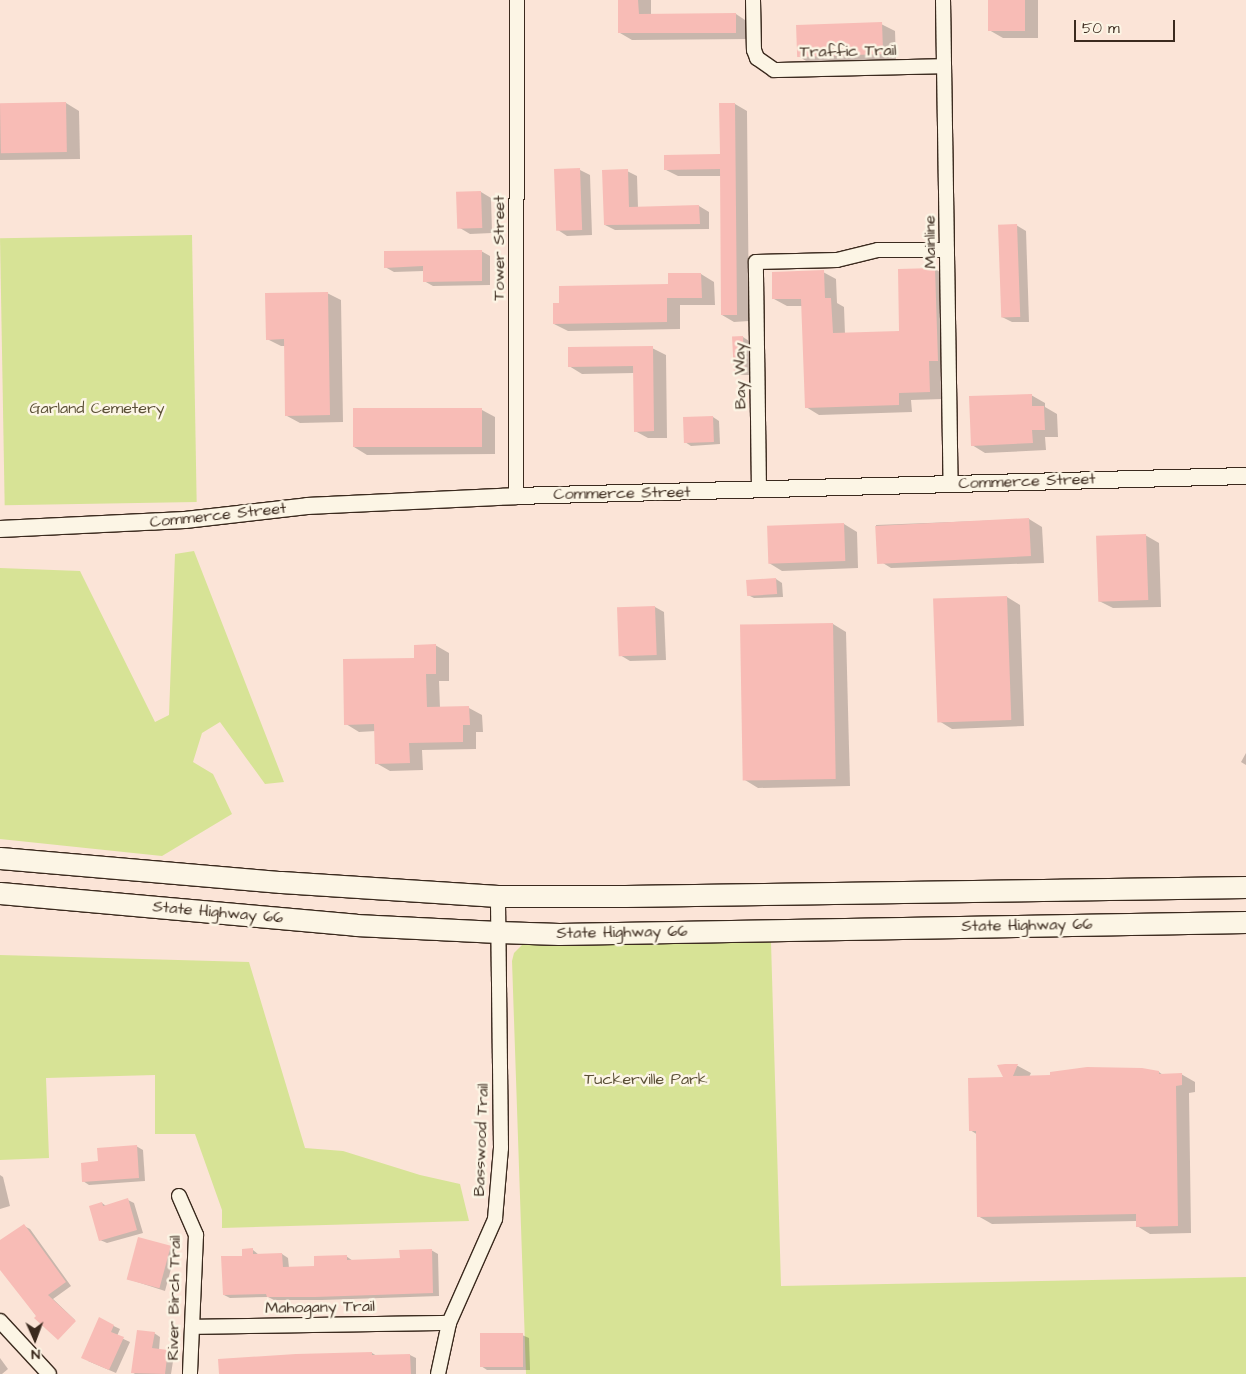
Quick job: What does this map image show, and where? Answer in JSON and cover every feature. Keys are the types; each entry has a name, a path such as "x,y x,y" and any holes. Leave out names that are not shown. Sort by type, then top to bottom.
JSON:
{"main road":[{"path":"0,858 290,882 498,896 1246,887"},
{"name":"State Highway 66","path":"0,893 356,925 558,934 872,927 1246,922"},
{"path":"868,893 872,927"}],"street":[{"name":"Tower Street","path":"516,496 517,0"},
{"name":"Traffic Trail","path":"753,0 754,50 757,58 774,70 944,66"},
{"name":"Mainline","path":"943,0 951,484"},
{"name":"Bay Way","path":"759,490 756,262 837,260 878,250 947,250"},
{"name":"Commerce Street","path":"0,529 185,520 307,506 516,496 1246,476"},
{"name":"Basswood Trail","path":"438,1374 449,1322 495,1219 501,1148 498,896"},
{"name":"River Birch Trail","path":"179,1196 196,1235 190,1374"},
{"path":"0,1321 49,1374"},
{"name":"Mahogany Trail","path":"192,1327 449,1322"}],"green space":[{"name":"Garland Cemetery","path":"192,235 197,502 5,505 0,238"},
{"path":"194,551 284,782 265,784 220,722 202,733 193,762 213,774 232,814 162,856 0,839 0,568 80,571 155,722 169,715 175,554"},
{"name":"Tuckerville Park","path":"771,942 781,1286 1246,1277 1246,1374 526,1374 512,961 514,953 522,945 527,944"},
{"path":"0,955 249,962 305,1148 343,1151 420,1175 460,1184 469,1221 222,1228 222,1210 195,1134 155,1134 155,1075 46,1078 49,1158 0,1160"}],"building":[{"path":"618,0 638,0 639,14 736,13 736,33 618,33"},
{"path":"988,0 1025,0 1025,31 988,31"},
{"path":"882,22 883,54 797,57 796,25"},
{"path":"66,102 67,152 1,153 0,103"},
{"path":"719,103 735,103 737,315 721,315 720,169 664,170 664,155 720,154"},
{"path":"580,168 582,230 556,231 554,169"},
{"path":"628,169 629,207 699,205 700,224 604,225 602,170"},
{"path":"481,191 482,228 457,229 456,192"},
{"path":"1017,224 1020,317 1001,318 998,225"},
{"path":"482,250 482,281 423,282 423,266 384,268 384,251"},
{"path":"935,268 938,361 929,361 930,392 899,393 899,405 805,408 801,299 772,299 772,272 824,270 825,298 831,298 833,333 899,331 898,269"},
{"path":"668,273 701,273 702,298 667,298 667,322 553,324 553,303 559,303 559,286 668,284"},
{"path":"328,292 330,415 285,416 284,339 266,340 265,293"},
{"path":"743,336 745,372 734,373 732,337"},
{"path":"653,346 654,431 634,432 633,366 568,367 568,347"},
{"path":"1032,394 1032,406 1044,406 1045,430 1032,430 1033,443 971,446 969,396"},
{"path":"353,408 482,408 482,447 353,447"},
{"path":"713,416 714,442 684,443 683,417"},
{"path":"1029,518 1031,556 877,564 875,526"},
{"path":"844,523 845,561 768,564 767,526"},
{"path":"1146,534 1148,600 1098,602 1096,536"},
{"path":"776,578 777,594 747,596 746,580"},
{"path":"1007,596 1011,720 937,723 933,599"},
{"path":"655,606 657,655 619,656 617,607"},
{"path":"833,623 836,779 743,781 740,625"},
{"path":"436,644 436,674 426,674 427,707 469,706 470,725 463,725 463,742 409,743 410,763 375,764 374,724 344,725 343,659 414,658 414,645"},
{"path":"1018,1064 1013,1076 1050,1075 1050,1072 1087,1067 1142,1068 1159,1071 1159,1074 1182,1073 1182,1085 1176,1086 1178,1226 1136,1227 1136,1214 977,1217 976,1131 969,1131 968,1078 1003,1077 997,1065"},
{"path":"137,1145 139,1178 82,1182 81,1163 98,1161 97,1148"},
{"path":"128,1198 137,1230 99,1241 89,1206 102,1202 103,1206"},
{"path":"24,1224 66,1282 48,1295 76,1321 58,1340 34,1318 36,1316 0,1270 0,1240"},
{"path":"138,1237 171,1246 159,1288 127,1280"},
{"path":"253,1248 253,1254 282,1253 283,1267 314,1266 314,1256 347,1255 347,1260 400,1258 399,1250 432,1249 433,1293 315,1297 267,1297 266,1294 223,1295 221,1256 242,1256 242,1249"},
{"path":"99,1317 114,1325 111,1332 124,1337 109,1370 81,1358"},
{"path":"137,1330 155,1332 152,1348 168,1350 165,1374 131,1373"},
{"path":"480,1333 523,1333 523,1367 480,1367"},
{"path":"372,1352 372,1355 410,1354 411,1374 219,1374 218,1359"}]}
